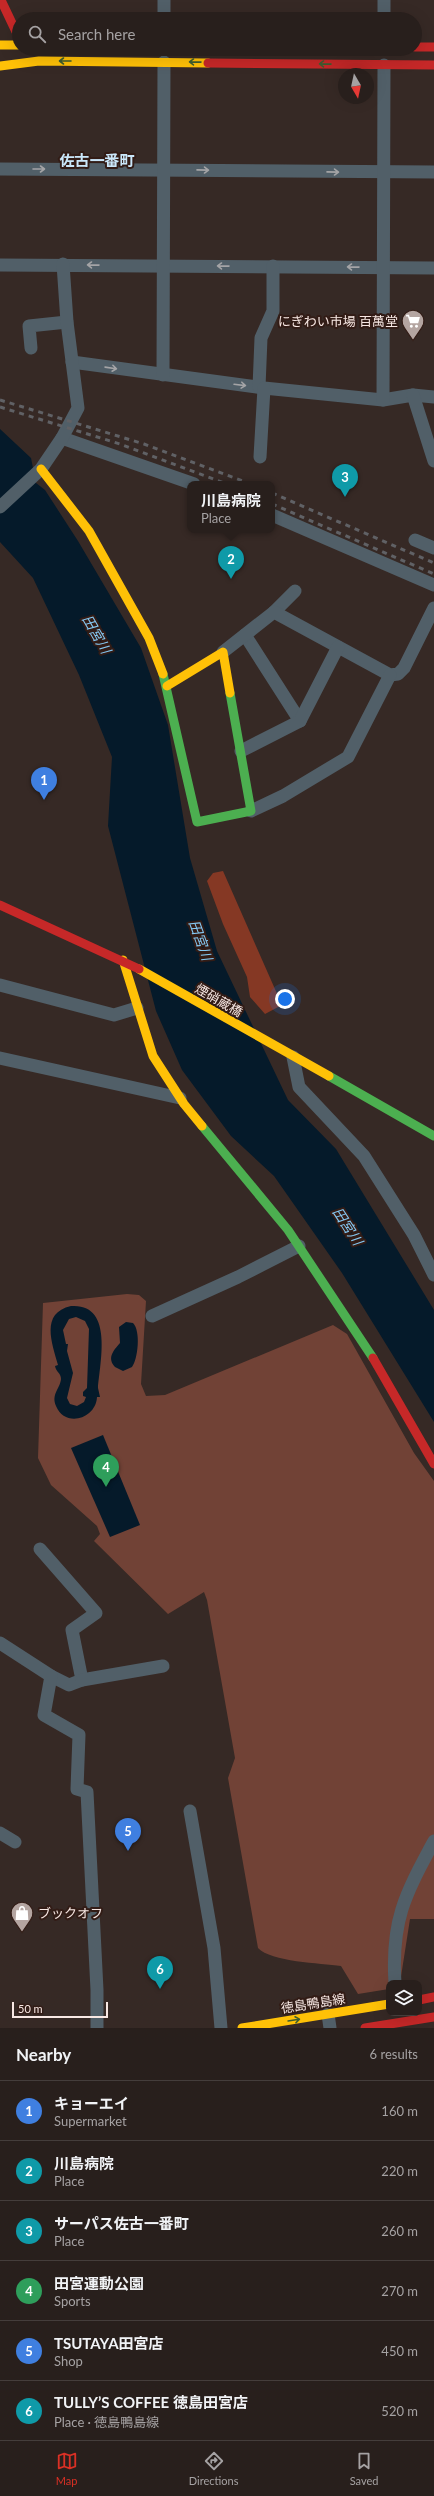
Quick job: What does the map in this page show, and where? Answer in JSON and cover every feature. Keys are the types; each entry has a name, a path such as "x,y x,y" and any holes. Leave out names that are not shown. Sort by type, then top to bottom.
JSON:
{"main road":[{"path":"1,0 12,23"},
{"path":"0,45 12,45"},
{"path":"422,47 434,47"},
{"path":"34,56 39,62"},
{"path":"0,66 39,62 434,65"},
{"path":"39,470 89,531 150,638 167,686 196,822 244,814 251,811 223,652 167,686"},
{"name":"煙硝蔵橋","path":"0,904 123,960 290,1056 434,1136"},
{"path":"123,960 153,1056 180,1098 288,1230 375,1361 434,1464"},
{"path":"422,1999 434,1997"},
{"name":"徳島鴨島線","path":"242,2028 386,2004"},
{"path":"365,2028 434,2017"}],"street":[{"path":"164,0 164,12"},
{"path":"384,0 384,12"},
{"path":"163,375 162,265 164,62"},
{"path":"383,400 384,65"},
{"path":"0,168 384,173 434,172"},
{"path":"0,507 39,470 62,438 78,408 67,322 63,264"},
{"path":"0,265 63,264 434,268"},
{"path":"260,457 262,338 272,311 273,266"},
{"path":"31,348 29,320 67,322"},
{"path":"72,362 163,375 383,400 413,395 434,397"},
{"path":"413,395 434,461"},
{"path":"62,438 187,482"},
{"path":"275,517 434,585"},
{"path":"415,540 434,548"},
{"path":"223,652 274,612 295,591"},
{"path":"274,612 390,675 398,674 404,668 434,608"},
{"path":"245,635 300,721"},
{"path":"241,751 300,721 338,647"},
{"path":"251,811 282,796 348,757 390,675"},
{"path":"0,985 114,1015 137,1008"},
{"path":"290,1056 299,1087 364,1156 414,1235 434,1275"},
{"path":"0,1058 180,1098"},
{"path":"152,1316 238,1277 298,1246"},
{"path":"40,1549 96,1613 72,1630 82,1680"},
{"path":"0,1643 51,1676 69,1685 82,1680 163,1666"},
{"path":"51,1676 44,1715 78,1735 77,1789 87,1792 97,1990 97,2028"},
{"path":"190,1811 214,1948 220,2028"},
{"path":"0,1834 15,1842"},
{"path":"395,1980 394,1955 400,1909 434,1841"},
{"path":"328,2014 330,2028"}],"shaded area":[{"path":"223,871 282,1005 265,1014 250,997 247,977 223,924 207,881 213,873"},
{"path":"127,1294 139,1295 146,1301 141,1384 146,1396 165,1395 333,1325 347,1334 414,1453 434,1481 434,1919 410,1919 400,1980 386,1980 386,1989 358,1994 341,1966 284,1959 264,1953 258,1948 228,1778 235,1758 207,1600 204,1592 168,1614 94,1541 100,1534 97,1526 51,1485 38,1458 43,1303"}],"water":[{"name":"田宮川","path":"0,429 31,458 36,483 45,490 78,541 141,648 168,725 190,858 217,951 288,1100 336,1149 434,1310 434,1422 342,1273 274,1176 231,1136 182,1070 156,1011 108,826 112,757 79,675 33,578 0,542"},
{"path":"71,1306 85,1308 94,1314 99,1324 101,1336 102,1350 98,1388 100,1397 97,1397 95,1405 91,1411 80,1418 73,1419 60,1413 55,1402 55,1395 61,1379 55,1366 58,1365 51,1339 51,1330 55,1315 61,1310","holes":["76,1317 85,1321 89,1329 87,1388 83,1392 83,1396 86,1397 84,1402 77,1406 70,1404 67,1398 73,1373 67,1351 68,1344 66,1344 63,1330 69,1319"]},
{"path":"126,1322 133,1323 136,1327 138,1345 136,1358 132,1367 123,1371 115,1367 111,1361 111,1358 113,1352 120,1343 119,1327"},
{"path":"103,1435 140,1525 110,1537 71,1448"}],"railway":[{"path":"0,400 144,444 243,481"},
{"path":"0,407 120,444 219,481"},
{"path":"275,494 434,563"},
{"path":"275,505 434,574"}],"traffic: fast":[{"path":"163,674 197,822 251,811 230,693"},
{"path":"329,1076 434,1136"},
{"path":"202,1126 288,1230 373,1358"}],"traffic: slow":[{"path":"0,45 12,45"},
{"path":"0,66 39,61 208,63"},
{"path":"41,469 89,531 149,638 163,674"},
{"path":"167,686 223,652 230,693"},
{"path":"123,960 153,1056 184,1104 202,1126"},
{"path":"139,969 329,1076"},
{"path":"242,2028 386,2004"}],"traffic: jam":[{"path":"1,0 12,23"},
{"path":"422,47 434,47"},
{"path":"208,63 434,65"},
{"path":"0,905 139,969"},
{"path":"373,1358 434,1464"},
{"path":"422,1999 434,1997"},
{"path":"365,2028 434,2017"}],"place":[{"name":"にぎわい市場 百萬堂","path":"413,340"},
{"name":"サーパス佐古一番町","path":"345,497"},
{"name":"川島病院","path":"231,579"},
{"name":"キョーエイ","path":"44,800"},
{"name":"田宮運動公園","path":"106,1487"},
{"name":"TSUTAYA田宮店","path":"128,1851"},
{"name":"ブックオフ","path":"22,1932"},
{"name":"TULLY’S COFFEE 徳島田宮店","path":"160,1989"}],"district":[{"name":"佐古一番町","path":"97,160"}]}
